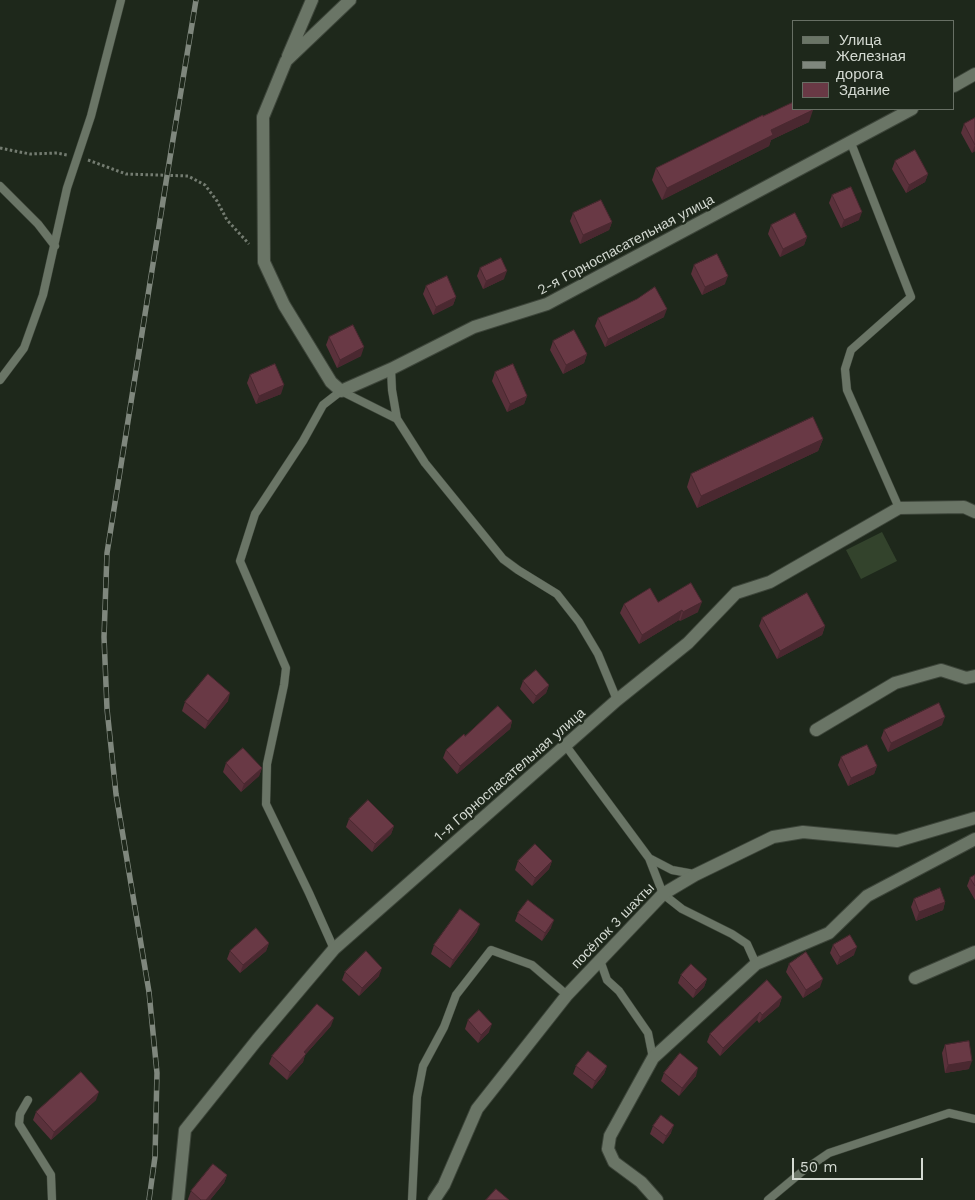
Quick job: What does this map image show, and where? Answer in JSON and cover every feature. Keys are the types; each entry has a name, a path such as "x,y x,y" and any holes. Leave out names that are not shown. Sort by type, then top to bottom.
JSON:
{"street":[{"path":"312,0 264,117 264,262 284,305 331,382 341,392"},
{"path":"286,61 350,0"},
{"path":"955,85 975,74"},
{"name":"2-я Горноспасательная улица","path":"341,392 474,327 547,304 910,110"},
{"name":"1-я Горноспасательная улица","path":"178,1200 185,1130 257,1040 334,949 618,700 688,643 736,593 770,582 899,508 964,507 975,512"},
{"path":"816,730 894,683 941,670 966,678 975,676"},
{"name":"посёлок 3 шахты","path":"434,1200 444,1185 477,1109 567,995 663,894 695,874 773,837 803,832 896,840 975,818"},
{"path":"657,1200 641,1182 614,1162 608,1149 610,1136 653,1058 756,964 829,933 867,896 975,839"},
{"path":"915,978 975,952"}],"lane":[{"path":"0,380 24,348 43,295 67,188 78,157 121,0"},
{"path":"851,143 911,297 851,350 845,369 847,390 899,508"},
{"path":"0,186 38,224 55,246"},
{"path":"391,369 392,390 398,419 425,463 503,559 557,594 579,622 598,654 618,700"},
{"path":"334,949 310,893 266,804 267,764 286,668 240,561 255,514 303,441 324,405 341,392 398,419"},
{"path":"566,746 649,858 663,894 682,908 747,944 756,964"},
{"path":"649,858 672,870 695,874"},
{"path":"412,1200 417,1097 423,1066 444,1027 456,995 491,950 532,965 567,995"},
{"path":"600,960 607,980 619,991 648,1033 653,1058"},
{"path":"28,1100 20,1114 19,1124 51,1175 52,1200"},
{"path":"768,1200 804,1170 829,1153 949,1113 975,1119"}],"path":[{"path":"0,148 30,154 58,153 78,157 126,174 188,176 205,186 217,201 227,220 264,262"}],"green space":[{"path":"882,532 897,561 861,579 846,550"}],"building":[{"path":"792,103 792,110 813,110 771,130 773,135 667,188 656,168"},
{"path":"975,118 975,145 964,124"},
{"path":"915,150 928,174 909,185 895,161"},
{"path":"851,187 862,212 844,220 832,195"},
{"path":"601,200 612,222 583,235 573,213"},
{"path":"795,213 807,237 783,249 771,225"},
{"path":"717,254 728,276 705,287 694,265"},
{"path":"501,258 507,271 486,281 480,268"},
{"path":"447,276 456,297 436,307 426,286"},
{"path":"655,287 667,309 608,339 598,318 637,299"},
{"path":"353,325 364,347 340,360 329,337"},
{"path":"574,330 587,354 566,365 553,341"},
{"path":"275,364 284,385 259,396 250,375"},
{"path":"513,364 527,396 510,404 495,372"},
{"path":"813,417 823,439 701,496 691,474"},
{"path":"691,583 702,602 683,612 682,610 642,635 624,604 650,588 658,602"},
{"path":"807,593 825,626 780,651 762,618"},
{"path":"536,670 549,685 536,696 523,681"},
{"path":"208,674 230,693 208,721 185,702"},
{"path":"939,703 945,717 891,743 884,730"},
{"path":"498,706 512,721 460,766 446,750 464,734 465,736"},
{"path":"867,745 877,766 851,778 841,757"},
{"path":"243,748 262,768 244,784 226,763"},
{"path":"368,800 394,826 375,844 349,819"},
{"path":"535,844 552,861 535,878 518,861"},
{"path":"975,875 975,886 970,878"},
{"path":"940,888 945,902 919,912 914,899"},
{"path":"528,900 554,920 545,933 518,913"},
{"path":"460,909 480,924 453,960 434,945"},
{"path":"256,928 269,943 243,965 230,951"},
{"path":"850,935 857,947 840,957 833,945"},
{"path":"366,951 382,968 362,988 345,972"},
{"path":"806,952 823,979 806,990 789,964"},
{"path":"691,964 707,979 696,990 681,975"},
{"path":"767,980 782,997 762,1015 760,1012 723,1048 710,1034"},
{"path":"317,1004 334,1018 304,1052 306,1054 290,1072 272,1056"},
{"path":"479,1010 492,1024 481,1035 468,1020"},
{"path":"969,1041 972,1061 948,1065 945,1045"},
{"path":"588,1051 607,1066 595,1081 576,1066"},
{"path":"680,1053 698,1068 682,1088 664,1073"},
{"path":"81,1072 99,1092 54,1132 36,1112"},
{"path":"661,1115 674,1125 666,1136 653,1126"},
{"path":"213,1164 227,1175 206,1200 201,1200 191,1191"},
{"path":"496,1189 509,1200 486,1200"}],"railway":[{"path":"149,1200 155,1157 157,1073 149,992 116,794 107,709 104,637 107,553 196,0"}]}
